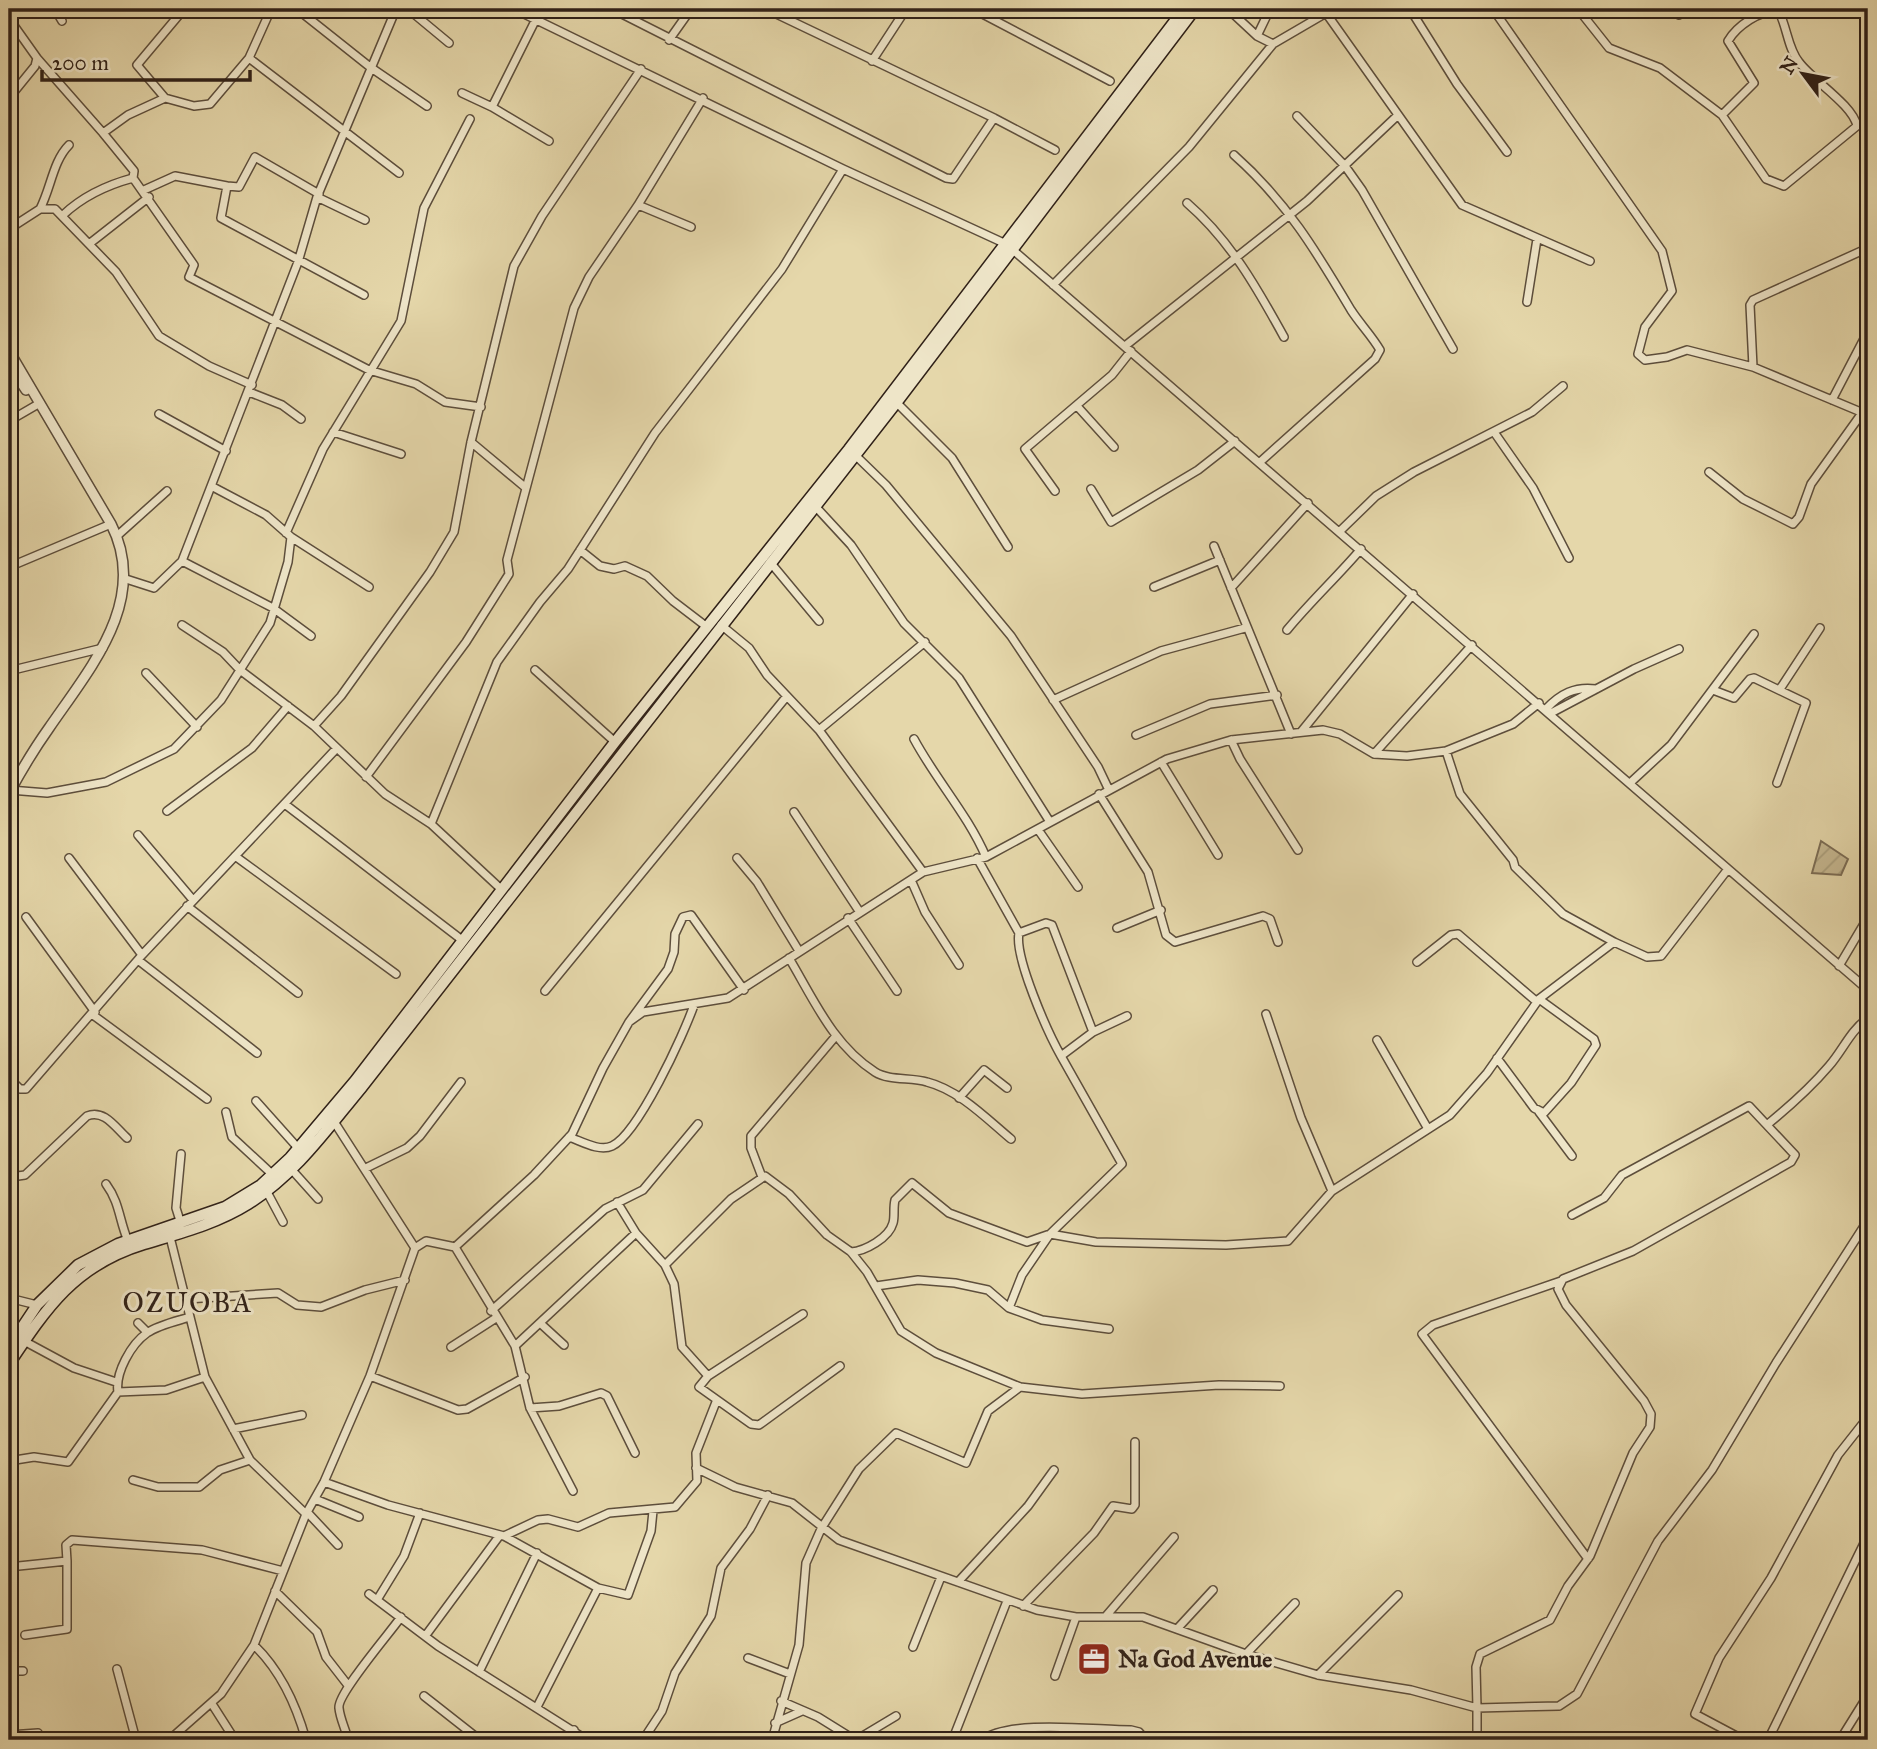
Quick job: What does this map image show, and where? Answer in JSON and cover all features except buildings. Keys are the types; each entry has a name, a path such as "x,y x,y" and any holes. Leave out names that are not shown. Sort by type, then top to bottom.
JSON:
{"main road":[{"path":"9,1364 56,1297 84,1272 121,1252 228,1216 267,1192 292,1170 462,940 615,742 707,627 896,402 1184,9"},
{"path":"9,1347 37,1305 78,1265 128,1241 181,1224 242,1198 273,1175 331,1117 814,506 852,452 1009,247 1195,9"}],"street":[{"path":"55,9 62,21"},
{"path":"184,9 137,65 165,98 194,106 210,104 249,58 271,9"},
{"path":"297,9 370,67 427,106"},
{"path":"126,579 154,588 182,561 275,324 318,196 396,9"},
{"path":"408,9 449,43"},
{"path":"514,9 1009,247 1868,990"},
{"path":"612,9 668,40 946,178 953,179 994,118"},
{"path":"668,40 691,9"},
{"path":"766,9 1055,150"},
{"path":"780,16 785,9"},
{"path":"872,61 906,9"},
{"path":"973,9 1110,81"},
{"path":"1228,9 1256,36 1273,44"},
{"path":"1256,36 1270,9"},
{"path":"1410,9 1457,84 1507,152"},
{"path":"1493,9 1662,251 1672,291 1645,327 1638,354 1645,360 1687,350 1754,367 1865,414 1811,484 1800,517 1793,524 1743,499 1709,472"},
{"path":"1578,9 1609,48 1660,68 1722,115 1766,179 1784,186 1855,131 1857,126 1856,121 1835,97 1798,61 1779,12 1772,10 1734,31 1727,41 1754,83 1722,115"},
{"path":"1666,9 1679,15 1687,9"},
{"path":"9,11 10,20 37,58 134,171 133,177 194,265 189,277 275,324 369,370 416,383 446,402 481,407"},
{"path":"1053,285 1189,147 1273,44 1329,11 1396,116 1462,205 1590,261"},
{"path":"492,107 536,19"},
{"path":"9,98 35,66 37,58"},
{"path":"249,58 399,173"},
{"path":"314,726 349,685 430,572 454,532 471,442 514,266 542,216 641,69"},
{"path":"462,93 492,107 549,141"},
{"path":"103,133 128,115 165,98"},
{"path":"366,777 466,642 509,574 507,560 574,308 589,277 638,205 703,98"},
{"path":"1297,116 1345,166 1363,190 1453,349"},
{"path":"1055,491 1025,449 1112,375 1128,349 1236,256 1291,213 1345,166 1396,116"},
{"path":"10,792 47,793 106,782 174,749 221,700 270,623 288,562 288,535 333,432 401,321 424,208 470,119"},
{"path":"9,229 40,209 52,187 58,161 69,145"},
{"path":"1234,155 1268,184 1291,213 1380,352 1261,463"},
{"path":"144,190 175,176 239,187 256,157 318,196 365,220"},
{"path":"431,824 497,662 580,550 655,433 782,269 843,169"},
{"path":"63,215 108,184 133,177"},
{"path":"227,186 221,218 298,262 364,295"},
{"path":"89,244 149,197"},
{"path":"1187,203 1215,227 1236,256 1284,337"},
{"path":"638,205 691,227"},
{"path":"40,209 55,209 63,215 116,272 159,336 282,405 301,419"},
{"path":"1527,302 1536,239"},
{"path":"1754,367 1750,305 1753,300 1868,248"},
{"path":"1832,400 1868,331"},
{"path":"9,351 111,524 117,536 126,579 116,621 103,648 10,792"},
{"path":"9,364 29,395 40,403"},
{"path":"1339,532 1376,496 1414,472 1532,412 1563,386"},
{"path":"896,402 952,457 1008,547"},
{"path":"9,421 40,403"},
{"path":"1077,406 1114,447"},
{"path":"159,414 226,451"},
{"path":"333,432 401,454"},
{"path":"1494,432 1533,488 1569,558"},
{"path":"1091,489 1111,522 1198,470 1236,441"},
{"path":"471,442 526,488"},
{"path":"852,452 886,485 1011,636 1098,767 1108,788"},
{"path":"213,487 266,515 288,535 369,587"},
{"path":"117,536 167,491"},
{"path":"1231,588 1308,503"},
{"path":"814,506 852,545 904,623 925,642 970,693 1050,822"},
{"path":"9,567 111,524"},
{"path":"1214,546 1245,628 1277,695 1291,734"},
{"path":"1287,630 1324,586 1338,577 1361,549"},
{"path":"580,550 600,566 614,569 625,566 647,576 673,601 707,627"},
{"path":"1154,587 1220,560"},
{"path":"182,561 273,608 311,636"},
{"path":"770,562 819,621"},
{"path":"1301,733 1413,594"},
{"path":"182,625 223,652 240,670 314,726 385,794 431,824 502,890"},
{"path":"721,625 748,648 819,730 923,872"},
{"path":"1052,700 1161,651 1245,628"},
{"path":"1780,689 1820,628"},
{"path":"1630,783 1671,745 1754,634"},
{"path":"819,730 925,642"},
{"path":"1374,754 1472,646"},
{"path":"9,671 103,648"},
{"path":"629,1022 643,1012 728,998 923,872 986,857 1039,831 1108,788 1161,762 1231,740 1323,730 1340,734 1374,754 1407,757 1446,751 1545,709 1570,690 1583,687 1596,689 1679,649"},
{"path":"535,670 615,742"},
{"path":"146,673 197,727"},
{"path":"1713,690 1734,698 1750,679 1754,678 1806,703 1777,783"},
{"path":"1136,734 1210,704 1277,695"},
{"path":"545,991 787,696"},
{"path":"167,811 251,748 288,706"},
{"path":"914,739 932,772 978,839 986,857"},
{"path":"1231,740 1240,759 1298,850"},
{"path":"9,1078 20,1089 26,1089 94,1014 140,957 286,805 336,748"},
{"path":"1446,751 1460,794 1513,860 1515,867 1563,915 1647,957 1661,956 1728,869"},
{"path":"1161,762 1218,855"},
{"path":"1099,793 1148,872 1161,910 1166,936 1175,942 1263,916 1270,919 1278,942"},
{"path":"286,805 462,940"},
{"path":"794,812 859,911"},
{"path":"1039,831 1078,887"},
{"path":"138,835 190,903 299,993"},
{"path":"235,856 396,974"},
{"path":"737,858 757,883 799,951"},
{"path":"977,858 1019,933 1017,943 1020,962 1061,1056 1122,1161 1050,1234 1022,1275 1009,1308"},
{"path":"69,859 140,957 257,1053"},
{"path":"911,880 925,912 959,965"},
{"path":"1117,928 1161,910"},
{"path":"455,1247 534,1175 569,1137 629,1022 668,969 674,951 675,934 686,916 691,915 744,990"},
{"path":"26,917 94,1014 207,1100"},
{"path":"1839,966 1868,917"},
{"path":"848,918 897,991"},
{"path":"1019,933 1046,923 1052,925 1093,1032"},
{"path":"1417,962 1451,935 1458,934 1538,1000 1594,1038 1596,1045 1587,1063 1547,1111 1538,1111"},
{"path":"851,1252 870,1246 889,1230 893,1222 894,1203 912,1183 949,1213 1027,1242 1050,1234 1096,1242 1226,1245 1288,1241 1332,1191 1450,1115 1497,1058 1538,1000 1614,942"},
{"path":"789,958 835,1037 882,1075 930,1082 959,1098 1010,1139"},
{"path":"569,1137 602,1148 611,1146 622,1138 650,1098 687,1026 694,1005"},
{"path":"1266,1014 1301,1118 1332,1191"},
{"path":"1061,1056 1093,1032 1126,1016"},
{"path":"1768,1124 1807,1089 1831,1063 1852,1032 1868,1018"},
{"path":"762,1177 751,1148 751,1136 835,1037"},
{"path":"1377,1040 1428,1129"},
{"path":"1497,1058 1572,1156"},
{"path":"959,1098 984,1070 1007,1088"},
{"path":"366,1168 407,1147 421,1136 461,1082"},
{"path":"256,1101 298,1148"},
{"path":"1572,1215 1604,1198 1622,1175 1745,1107 1751,1106 1793,1151 1791,1162 1633,1251 1561,1281 1433,1325 1422,1334 1588,1559"},
{"path":"226,1112 232,1137 273,1175"},
{"path":"9,1170 18,1176 25,1175 79,1124 95,1113 101,1114 127,1138"},
{"path":"331,1117 415,1248"},
{"path":"451,1347 494,1314 605,1209 643,1190 653,1181 698,1124"},
{"path":"181,1154 176,1203 181,1224"},
{"path":"292,1170 317,1199"},
{"path":"665,1265 731,1199 762,1177 771,1179 827,1236 851,1252 876,1286 901,1331 936,1353 1020,1387 1082,1394 1219,1385 1280,1387"},
{"path":"106,1184 119,1202 122,1226 128,1241"},
{"path":"267,1192 283,1222"},
{"path":"617,1202 636,1233 665,1265 674,1284 682,1347 708,1376"},
{"path":"696,1468 735,1487 792,1503 821,1529 839,1540 1023,1606 1076,1617 1143,1617 1246,1654 1318,1675 1411,1690 1476,1708 1559,1706 1577,1694 1658,1541 1712,1470 1776,1363 1868,1220"},
{"path":"514,1346 636,1233"},
{"path":"170,1237 205,1377 233,1429 250,1460 338,1545"},
{"path":"169,1740 212,1704 254,1644 307,1513 324,1482 370,1376 415,1248 426,1241 455,1247 514,1346 525,1377 530,1408 573,1490"},
{"path":"187,1299 278,1293 297,1305 321,1307 365,1290 405,1280"},
{"path":"876,1286 918,1280 955,1283 988,1290 1009,1308 1042,1320 1109,1329"},
{"path":"1476,1740 1476,1667 1480,1654 1546,1625 1588,1559 1633,1453 1650,1427 1651,1414 1644,1401 1566,1305 1558,1289 1561,1281"},
{"path":"9,1298 37,1305"},
{"path":"803,1314 708,1376 699,1387 716,1402 751,1424 759,1425 841,1366"},
{"path":"9,1461 34,1457 68,1462 118,1392 116,1382 130,1355 147,1332 190,1317"},
{"path":"138,1323 147,1332"},
{"path":"540,1324 564,1345"},
{"path":"24,1341 74,1368 116,1382"},
{"path":"370,1376 458,1410 467,1409 525,1377"},
{"path":"118,1392 166,1390 205,1377"},
{"path":"772,1740 799,1645 806,1563 821,1529 859,1469 896,1433 966,1463 988,1411 1020,1387"},
{"path":"530,1408 559,1406 601,1393 607,1396 635,1453"},
{"path":"426,1635 502,1536 538,1520 548,1519 579,1527 609,1513 668,1510 682,1502 697,1481 694,1461 698,1444 716,1402"},
{"path":"233,1429 302,1415"},
{"path":"1738,1739 1701,1720 1695,1714 1695,1708 1708,1690 1719,1658 1771,1577 1838,1455 1868,1417"},
{"path":"1023,1606 1094,1533 1113,1507 1132,1510 1135,1504 1135,1442"},
{"path":"133,1480 158,1487 200,1487 220,1470 250,1460"},
{"path":"958,1581 1028,1506 1054,1470"},
{"path":"324,1482 502,1536 598,1588 628,1595 651,1531 653,1511"},
{"path":"643,1740 662,1711 675,1674 711,1616 721,1568 750,1529 768,1495"},
{"path":"315,1499 359,1517"},
{"path":"377,1600 404,1556 420,1513"},
{"path":"1768,1740 1868,1535"},
{"path":"1106,1616 1174,1537"},
{"path":"25,1635 67,1629 66,1545 72,1540 202,1550 283,1571"},
{"path":"479,1672 537,1553"},
{"path":"9,1567 67,1561"},
{"path":"913,1647 941,1577"},
{"path":"537,1707 598,1588"},
{"path":"1177,1629 1213,1590"},
{"path":"275,1591 317,1632 326,1657 348,1684"},
{"path":"369,1594 479,1672 587,1740"},
{"path":"1318,1675 1398,1595"},
{"path":"971,1740 953,1738 1007,1601"},
{"path":"1246,1654 1295,1603"},
{"path":"348,1740 339,1708 348,1684 370,1661 401,1617"},
{"path":"1055,1676 1076,1617"},
{"path":"254,1644 275,1667 287,1689 306,1740"},
{"path":"748,1658 790,1674"},
{"path":"117,1669 126,1713 136,1740"},
{"path":"9,1671 23,1671"},
{"path":"1840,1740 1868,1695"},
{"path":"424,1696 481,1740"},
{"path":"781,1701 855,1740 896,1716"},
{"path":"212,1704 235,1740"},
{"path":"775,1723 802,1711"},
{"path":"564,1740 574,1730"},
{"path":"982,1740 998,1732 1069,1730 1131,1730 1139,1732 1146,1740"},
{"path":"9,1735 38,1733"}],"shaded area":[{"path":"1821,841 1848,859 1841,875 1812,873"}],"place":[{"name":"Na God Avenue","path":"1094,1659"}],"district":[{"name":"OZUOBA","path":"188,1302"}]}
